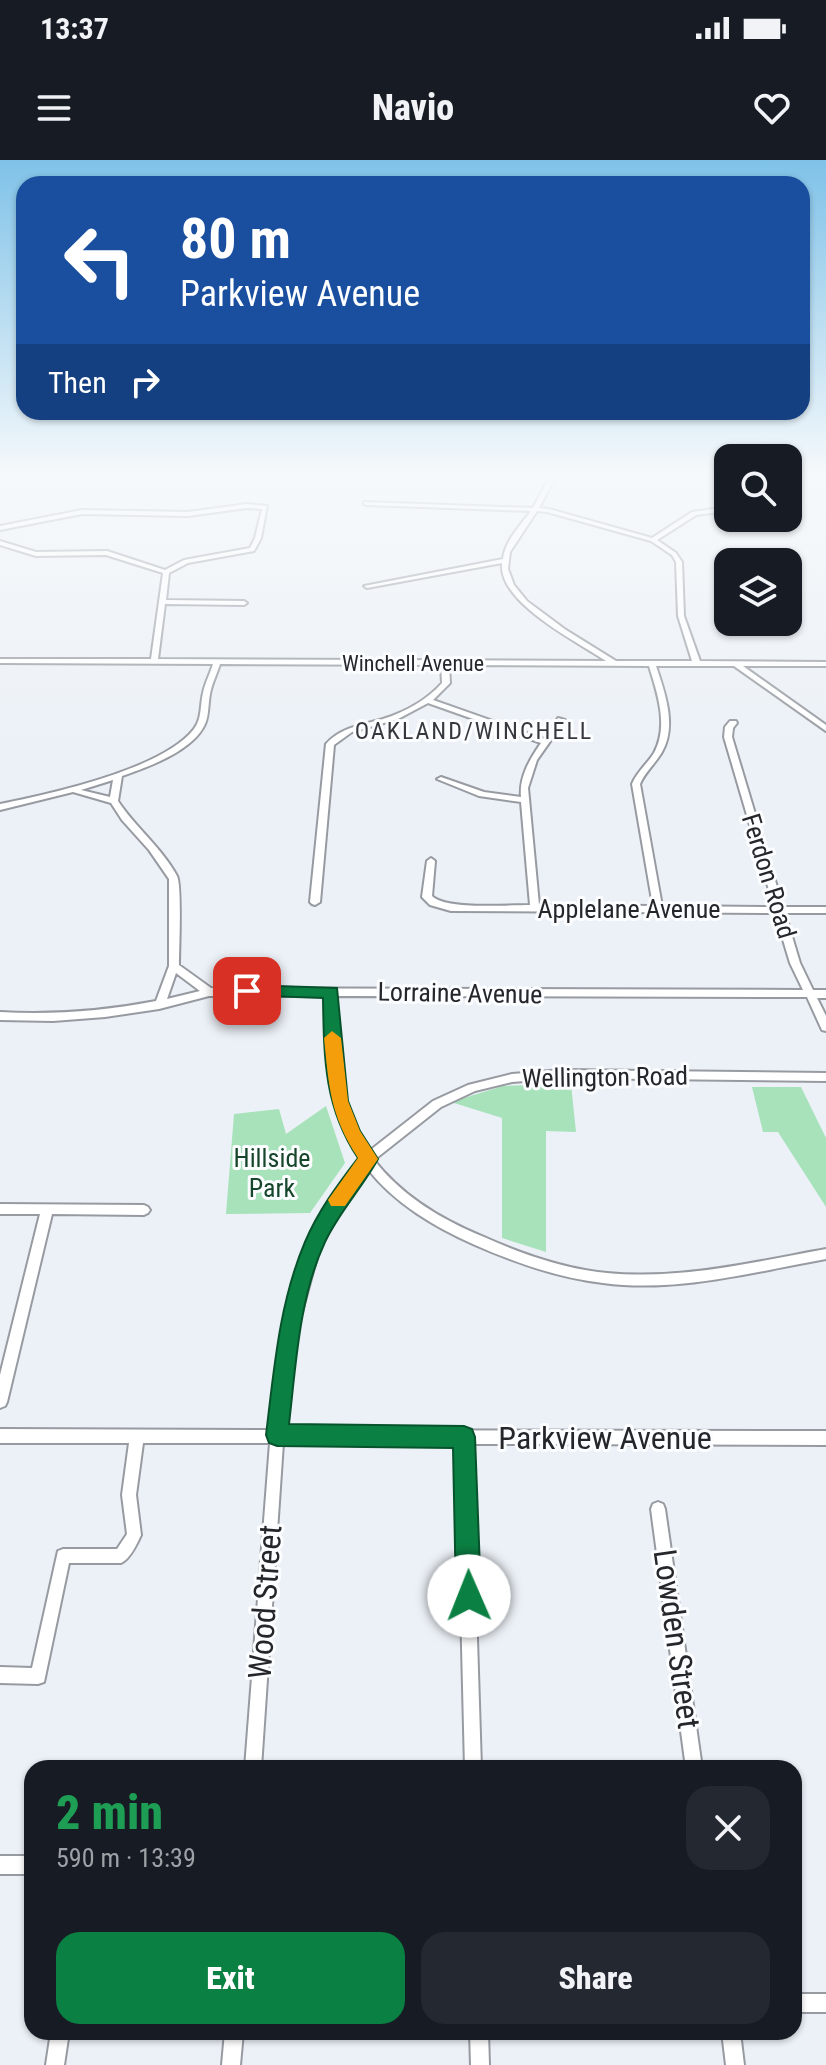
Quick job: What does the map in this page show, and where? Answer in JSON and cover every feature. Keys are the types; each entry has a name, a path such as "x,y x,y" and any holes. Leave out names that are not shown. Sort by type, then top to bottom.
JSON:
{"street":[{"path":"150,567 166,572 175,567"},
{"path":"367,586 472,567"},
{"path":"505,567 509,583 542,617 616,664"},
{"path":"679,567 681,616 697,664"},
{"path":"154,662 166,572"},
{"path":"163,602 244,603"},
{"name":"Winchell Avenue","path":"0,661 826,664"},
{"path":"0,807 118,776 167,753 197,732 205,714 206,696 217,662"},
{"path":"315,902 330,744 346,731 393,718 427,700 446,683 445,663"},
{"path":"652,664 661,694 665,727 656,754 638,776 637,794 658,909"},
{"path":"736,664 826,729"},
{"path":"427,700 544,742"},
{"path":"535,908 525,800 526,780 544,742 561,720"},
{"name":"Ferdon Road","path":"733,723 727,731 728,737 795,963 826,1027"},
{"path":"118,776 114,801 174,879 174,966 159,1005"},
{"path":"441,779 482,794 525,800"},
{"path":"71,790 114,801"},
{"name":"Applelane Avenue","path":"431,861 425,892 433,903 451,908 826,910"},
{"path":"174,966 209,992"},
{"name":"Lorraine Avenue","path":"0,1016 73,1017 159,1005 209,992 826,994"},
{"path":"331,992 332,1048 339,1101 351,1133 383,1180 405,1198 463,1233 550,1267 599,1279 675,1279 826,1254"},
{"name":"Wellington Road","path":"277,1435 288,1341 304,1271 315,1241 339,1197 368,1159 437,1104 472,1088 512,1078 563,1074 826,1077"},
{"path":"0,1209 144,1210"},
{"path":"0,1402 47,1209"},
{"name":"Wood Street","path":"254,1760 277,1435"},
{"name":"Parkview Avenue","path":"0,1436 826,1438"},
{"path":"0,1675 38,1676 63,1556 121,1556 134,1535 129,1495 137,1436"},
{"path":"464,1437 473,1760"},
{"name":"Lowden Street","path":"658,1509 693,1760"},
{"path":"0,1865 24,1865"},
{"path":"802,2003 826,2003"},
{"path":"55,2065 59,2040"},
{"path":"231,2065 233,2040"},
{"path":"479,2040 480,2065"},
{"path":"732,2040 735,2065"}],"green space":[{"path":"571,1084 576,1132 546,1131 546,1252 502,1238 502,1118 451,1102 503,1086"},
{"path":"752,1087 801,1087 826,1138 826,1207 778,1132 763,1132"},
{"name":"Hillside Park","path":"326,1106 345,1163 310,1213 226,1214 234,1114 279,1109 286,1134"}],"slow traffic":[{"path":"332,1038 339,1101 351,1133 368,1159 338,1200"}],"district":[{"name":"OAKLAND/WINCHELL","path":"474,731"}],"route":[{"path":"247,991 331,992 332,1048 339,1101 351,1133 368,1159 339,1197 315,1241 304,1271 283,1371 277,1435 464,1437 469,1596"}]}
